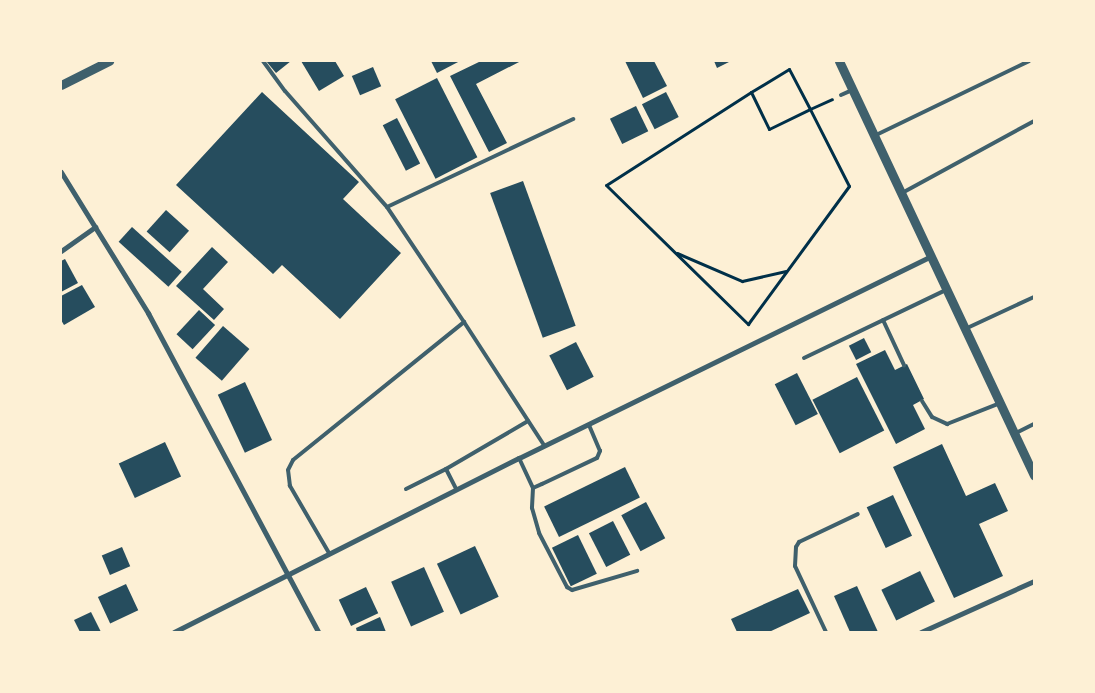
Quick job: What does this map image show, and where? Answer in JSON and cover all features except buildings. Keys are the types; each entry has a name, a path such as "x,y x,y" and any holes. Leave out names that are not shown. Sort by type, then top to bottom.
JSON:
{"street":[{"path":"61,85 108,61"},
{"path":"839,61 1034,475"},
{"path":"61,172 148,313 318,632"},
{"path":"61,252 95,227"},
{"path":"174,632 544,445 589,425 930,257"},
{"path":"921,632 1034,581"}],"lane":[{"path":"263,61 285,91 387,207 544,445"},
{"path":"874,136 1029,61"},
{"path":"841,95 852,90"},
{"path":"387,207 574,119"},
{"path":"902,193 1034,122"},
{"path":"804,358 946,290"},
{"path":"965,329 1034,297"},
{"path":"883,320 904,366"},
{"path":"328,553 290,486 288,470 293,460 464,322"},
{"path":"922,400 932,417 947,424 1000,403"},
{"path":"406,490 446,470 528,421"},
{"path":"1014,434 1034,424"},
{"path":"533,488 598,458 600,451 589,425"},
{"path":"519,458 533,488 532,508 539,533 567,587 572,590 636,571"},
{"path":"446,470 456,490"},
{"path":"826,632 796,566 796,547 799,542 858,514"}],"path":[{"path":"790,69 849,186 748,324 606,185 751,92 790,69"},
{"path":"751,92 769,129 841,95"},
{"path":"674,251 742,282 787,270"}]}
